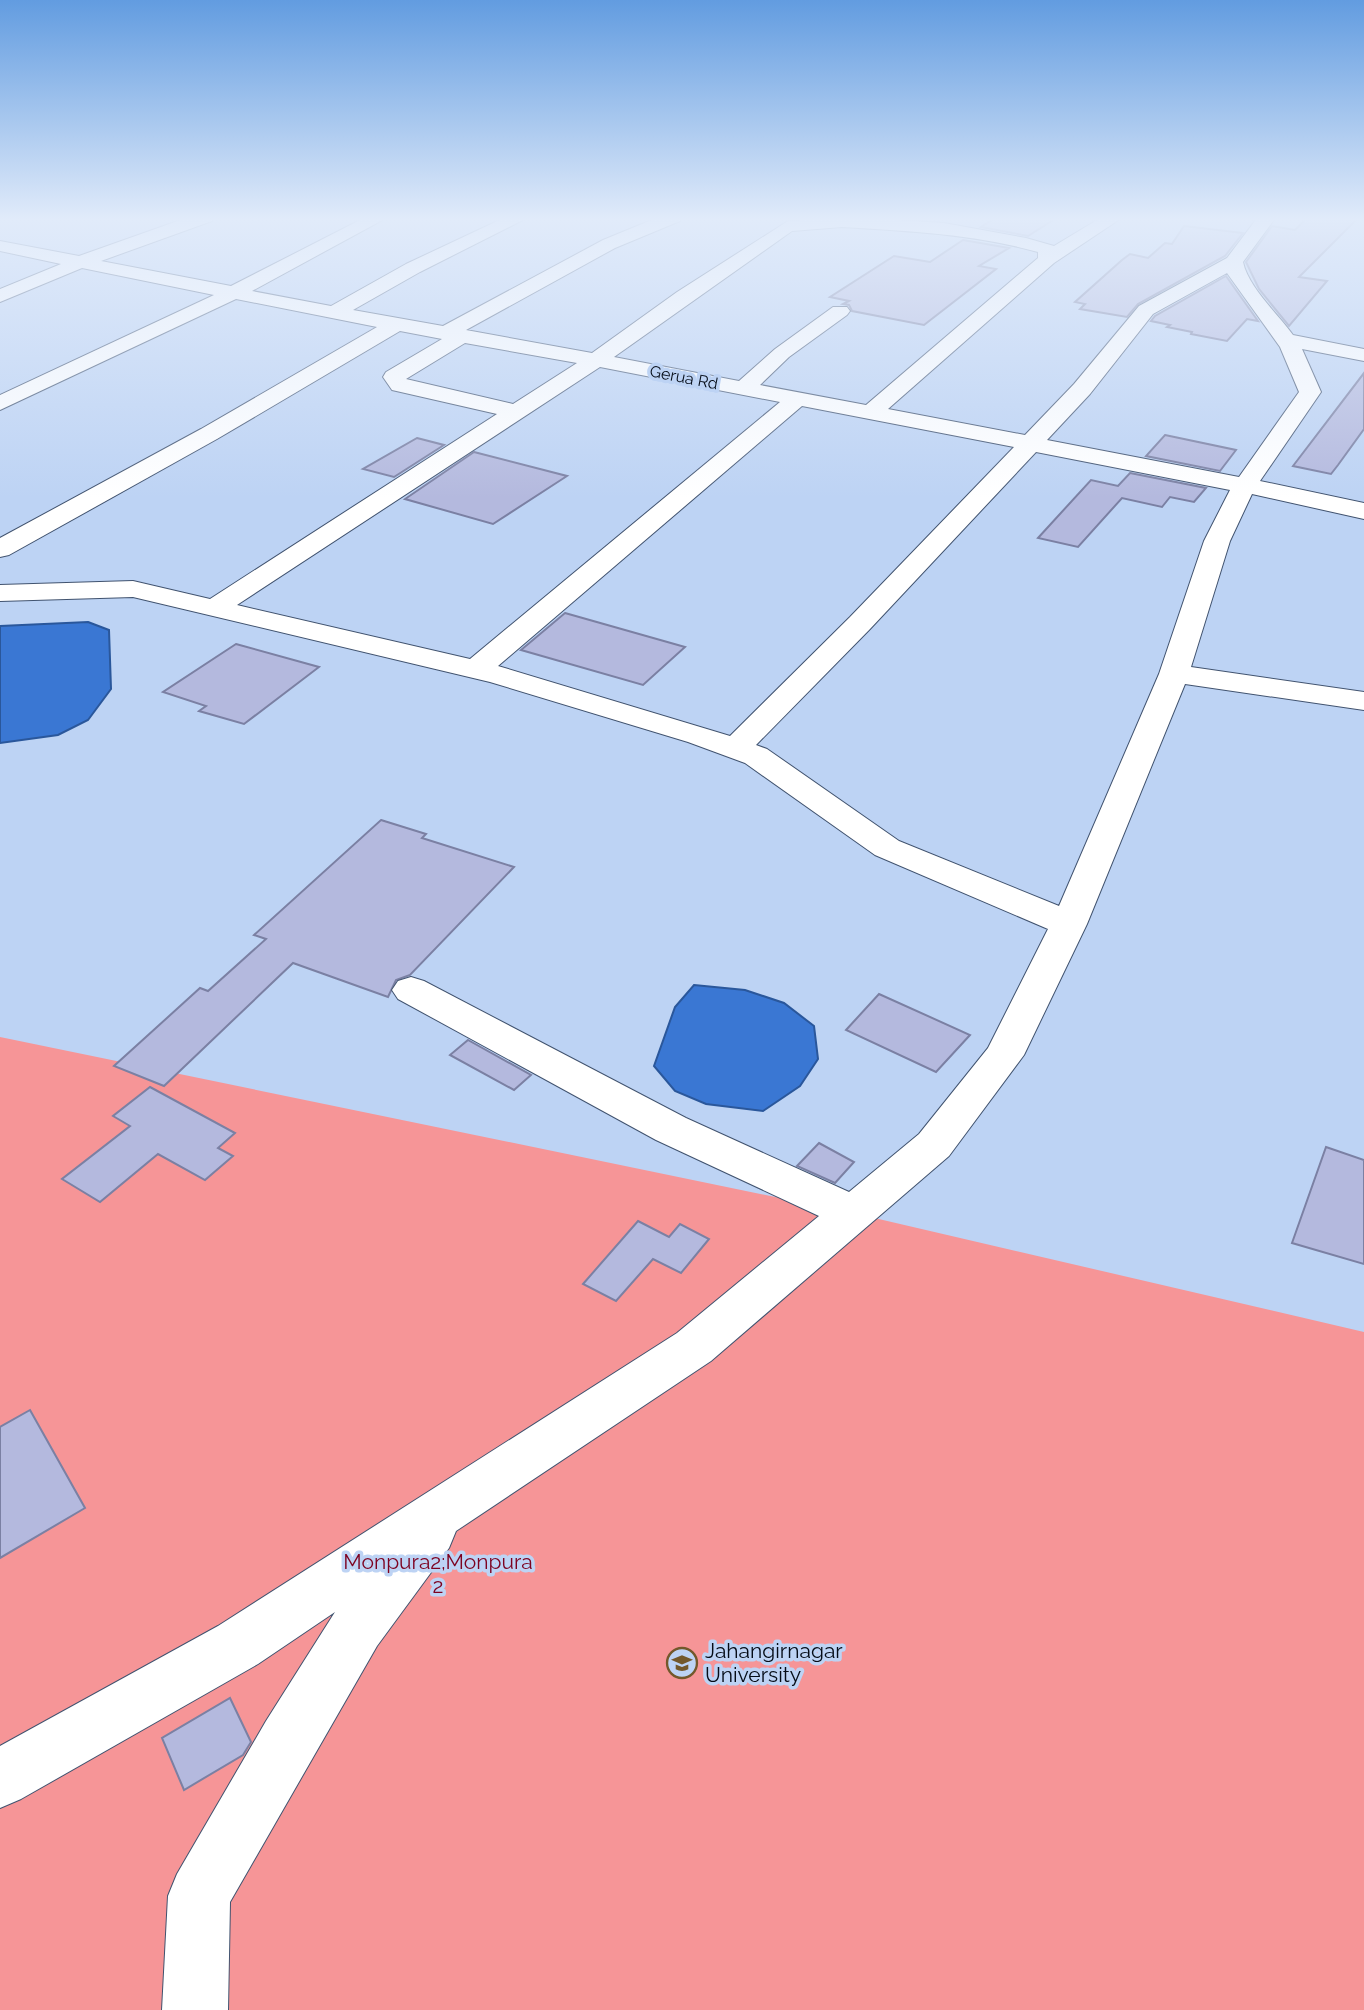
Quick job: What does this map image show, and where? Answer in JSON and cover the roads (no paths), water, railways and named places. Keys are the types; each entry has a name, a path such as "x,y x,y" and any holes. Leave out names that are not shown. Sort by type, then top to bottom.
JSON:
{"street":[{"path":"0,403 195,311"},
{"name":"Gerua Rd","path":"324,311 744,388 1244,485 1364,511"},
{"path":"334,313 338,311"},
{"path":"495,311 453,335 394,377 401,385 518,412"},
{"path":"214,608 518,412 664,311"},
{"path":"744,388 782,353 840,311"},
{"path":"870,413 991,311"},
{"path":"735,748 860,623 1082,389 1145,311"},
{"path":"0,1777 238,1645 695,1347 934,1145 1004,1055 1069,925 1174,674 1217,541 1244,485 1310,392 1303,366 1265,311"},
{"path":"0,549 209,434 397,324"},
{"path":"1286,340 1364,355"},
{"path":"476,669 797,399"},
{"path":"0,593 133,589 476,669 686,731 756,756 887,848 1069,925"},
{"path":"1174,674 1364,701"},
{"path":"411,990 671,1129 853,1213"},
{"path":"195,2010 199,1896 287,1742 358,1627 446,1510"}],"water":[{"path":"88,622 109,630 111,689 88,720 58,735 0,743 0,626"},
{"path":"694,985 745,990 784,1003 814,1026 818,1059 800,1086 763,1111 706,1104 675,1091 654,1066 675,1007"}],"place":[{"name":"Jahangirnagar University","path":"682,1663"}],"park label":[{"name":"Monpura2;Monpura 2","path":"438,1574"}]}
